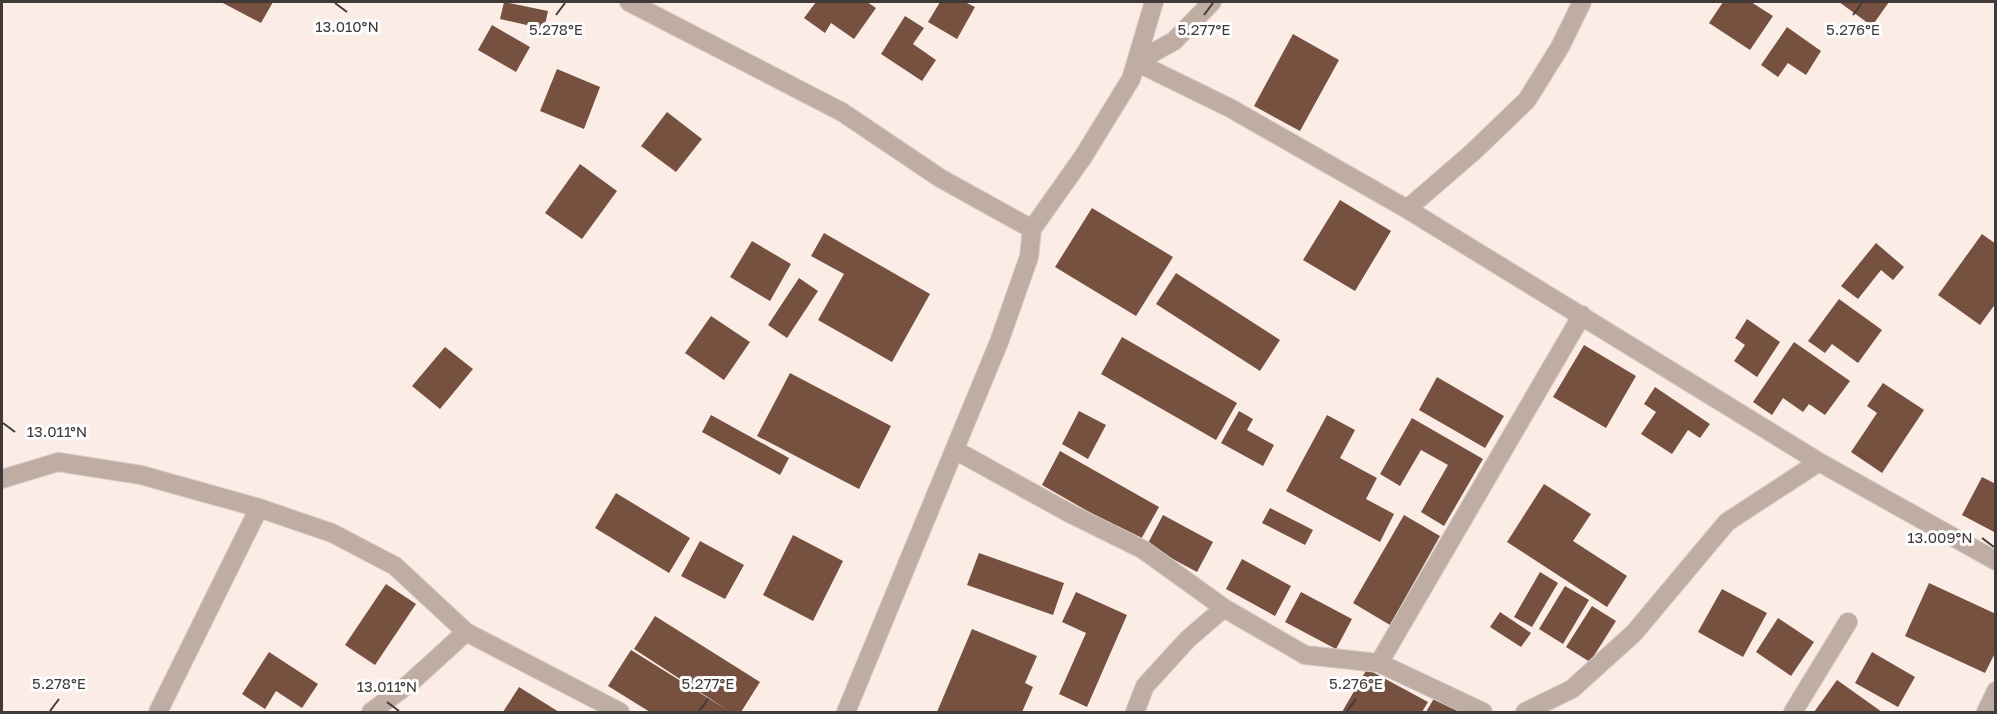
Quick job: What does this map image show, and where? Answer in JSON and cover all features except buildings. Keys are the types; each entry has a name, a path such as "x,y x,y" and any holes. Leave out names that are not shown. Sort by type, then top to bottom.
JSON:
{"street":[{"path":"629,2 842,112 940,178 1032,229"},
{"path":"846,712 999,342 1029,257 1032,229 1089,148 1131,79 1154,2"},
{"path":"1136,62 1174,41 1212,2"},
{"path":"1407,209 1473,153 1527,100 1560,47 1582,2"},
{"path":"1136,62 1230,108 1407,209 1819,462 1995,561"},
{"path":"1378,663 1582,315"},
{"path":"955,450 1069,513 1142,549 1224,608 1305,655 1378,663 1483,712"},
{"path":"2,479 58,462 141,475 260,508 332,533 395,566 466,632 620,712"},
{"path":"1525,712 1572,689 1634,633 1727,522 1819,462"},
{"path":"158,712 260,508"},
{"path":"1135,712 1145,686 1188,639 1224,608"},
{"path":"1793,712 1848,622"},
{"path":"371,712 410,683 466,632"},
{"path":"1986,712 1995,691"}]}
